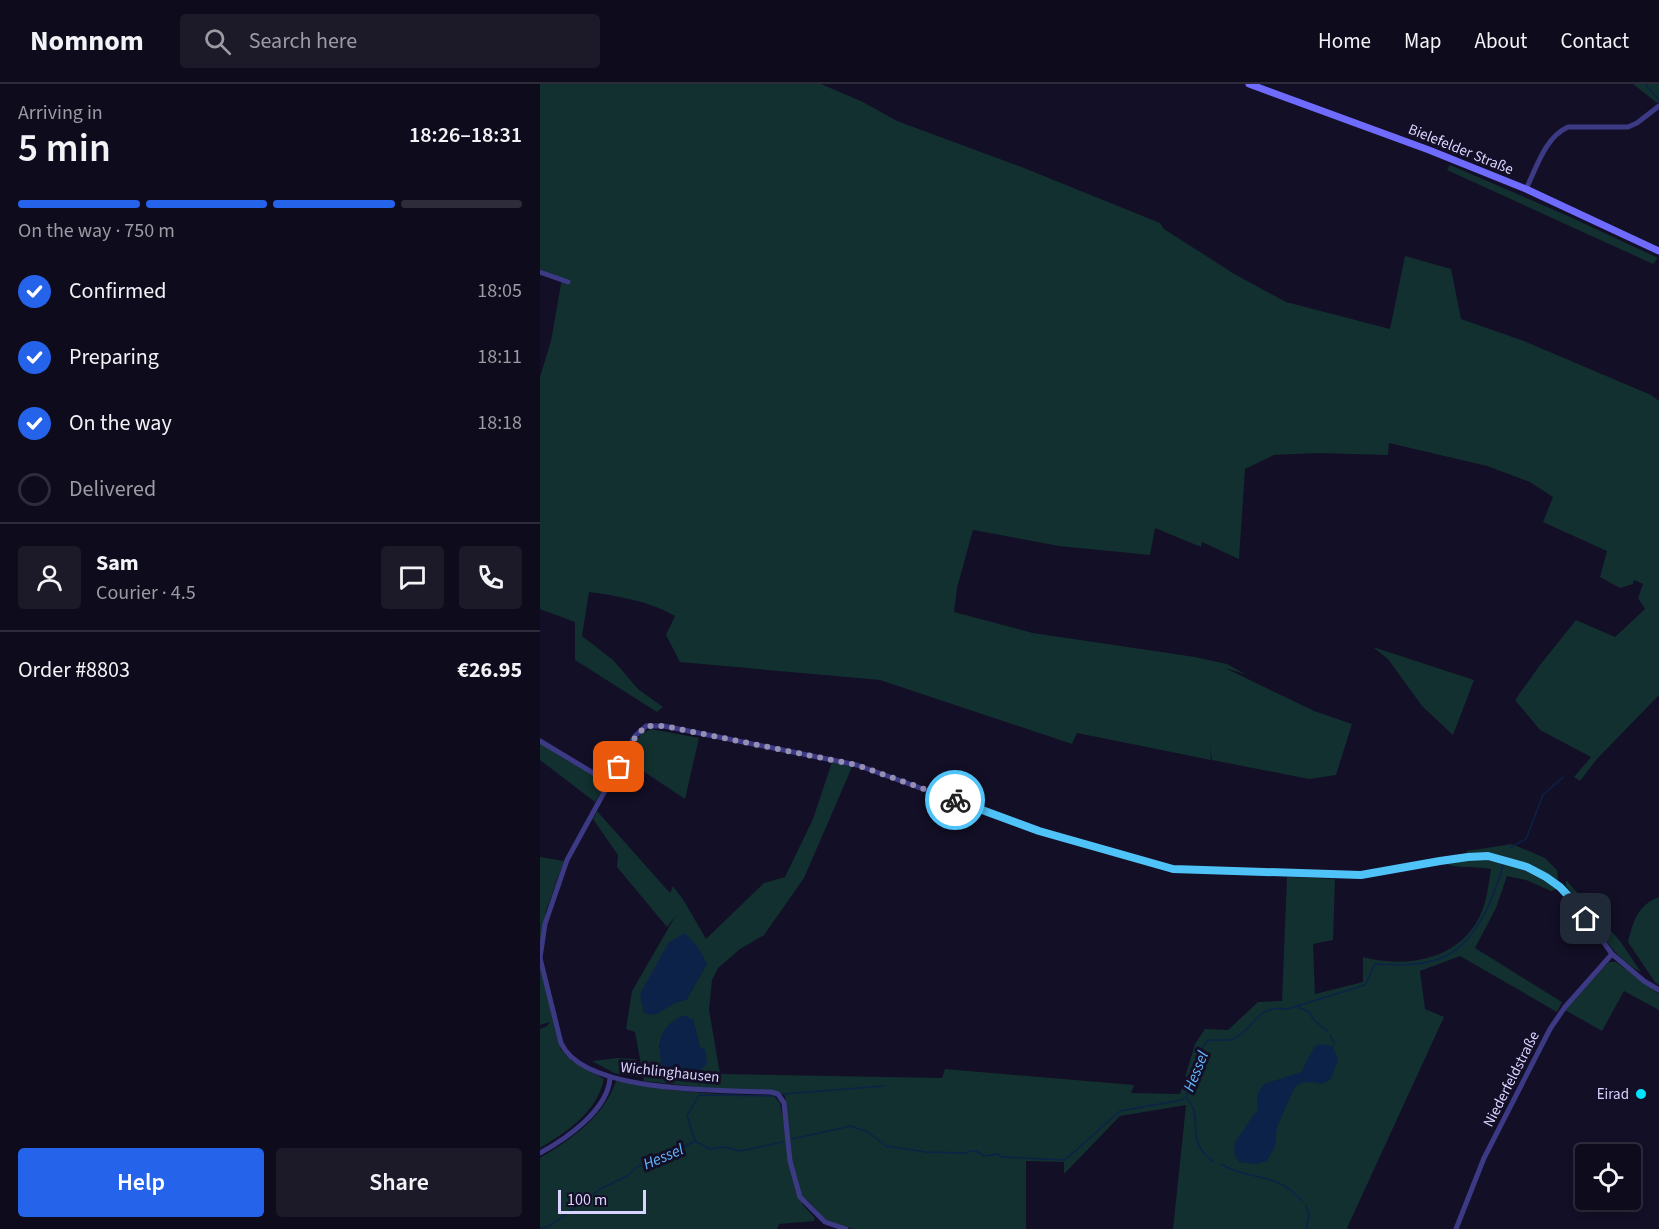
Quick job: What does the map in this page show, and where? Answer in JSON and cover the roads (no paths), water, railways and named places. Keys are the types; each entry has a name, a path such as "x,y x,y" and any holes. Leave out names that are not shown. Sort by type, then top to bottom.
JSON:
{"main road":[{"name":"Bielefelder Straße","path":"1249,84 1424,148 1526,189 1659,251"}],"street":[{"path":"1526,189 1545,150 1562,130 1568,127 1629,127 1659,105"},
{"path":"540,272 568,282"},
{"name":"Wichlinghausen","path":"846,1229 825,1222 800,1197 790,1161 784,1103 778,1094 645,1084 609,1078 573,1059 563,1049 540,958 545,924 567,860 636,736 646,726 664,726 857,765 1039,831 1173,869 1361,875 1440,861 1488,856 1527,867 1560,887 1574,902 1612,954 1659,990"},
{"path":"540,741 610,783"},
{"name":"Niederfeldstraße","path":"1456,1229 1484,1158 1550,1029 1564,1007 1612,954"},
{"path":"540,1153 571,1134 586,1120 606,1093 609,1078"}],"water":[{"path":"685,933 707,963 687,999 655,1015 644,1013 640,994 669,942"},
{"path":"684,1015 693,1020 700,1048 705,1049 707,1064 699,1071 662,1069 661,1037 669,1025"},
{"path":"1324,1044 1333,1047 1338,1059 1331,1079 1322,1084 1304,1082 1295,1087 1277,1127 1275,1146 1267,1161 1255,1164 1239,1162 1234,1153 1235,1142 1257,1110 1257,1094 1264,1084 1301,1072 1315,1046"}],"waterway":[{"path":"1645,84 1659,100"},
{"name":"Hessel","path":"1510,848 1526,839 1543,795 1563,777"},
{"name":"Hessel","path":"792,1139 851,1126 868,1132 886,1146 926,1152 976,1151 984,1156 997,1154 1002,1157 1065,1160 1120,1111 1182,1100 1186,1097 1207,1041 1235,1038 1268,1010 1287,1009 1365,985 1375,964 1424,963 1452,952 1464,943 1482,918 1495,890 1504,862"},
{"path":"1298,1005 1299,1008 1308,1011 1314,1020 1327,1031"},
{"path":"1330,1035 1334,1043 1333,1047"},
{"name":"Hessel","path":"692,1071 698,1082"},
{"name":"Hessel","path":"784,1094 884,1086"},
{"name":"Hessel","path":"695,1140 687,1116 699,1095 775,1096"},
{"path":"1187,1098 1192,1106 1199,1146 1214,1162"},
{"name":"Hessel","path":"540,1229 551,1225 600,1189 627,1176 638,1166 661,1160 695,1141 710,1149 724,1147 741,1151 783,1142"},
{"path":"1221,1164 1243,1173 1272,1180 1292,1191 1302,1201"},
{"path":"1306,1206 1309,1214 1306,1229"}],"place":[{"name":"Eirad","path":"1641,1094"}]}
